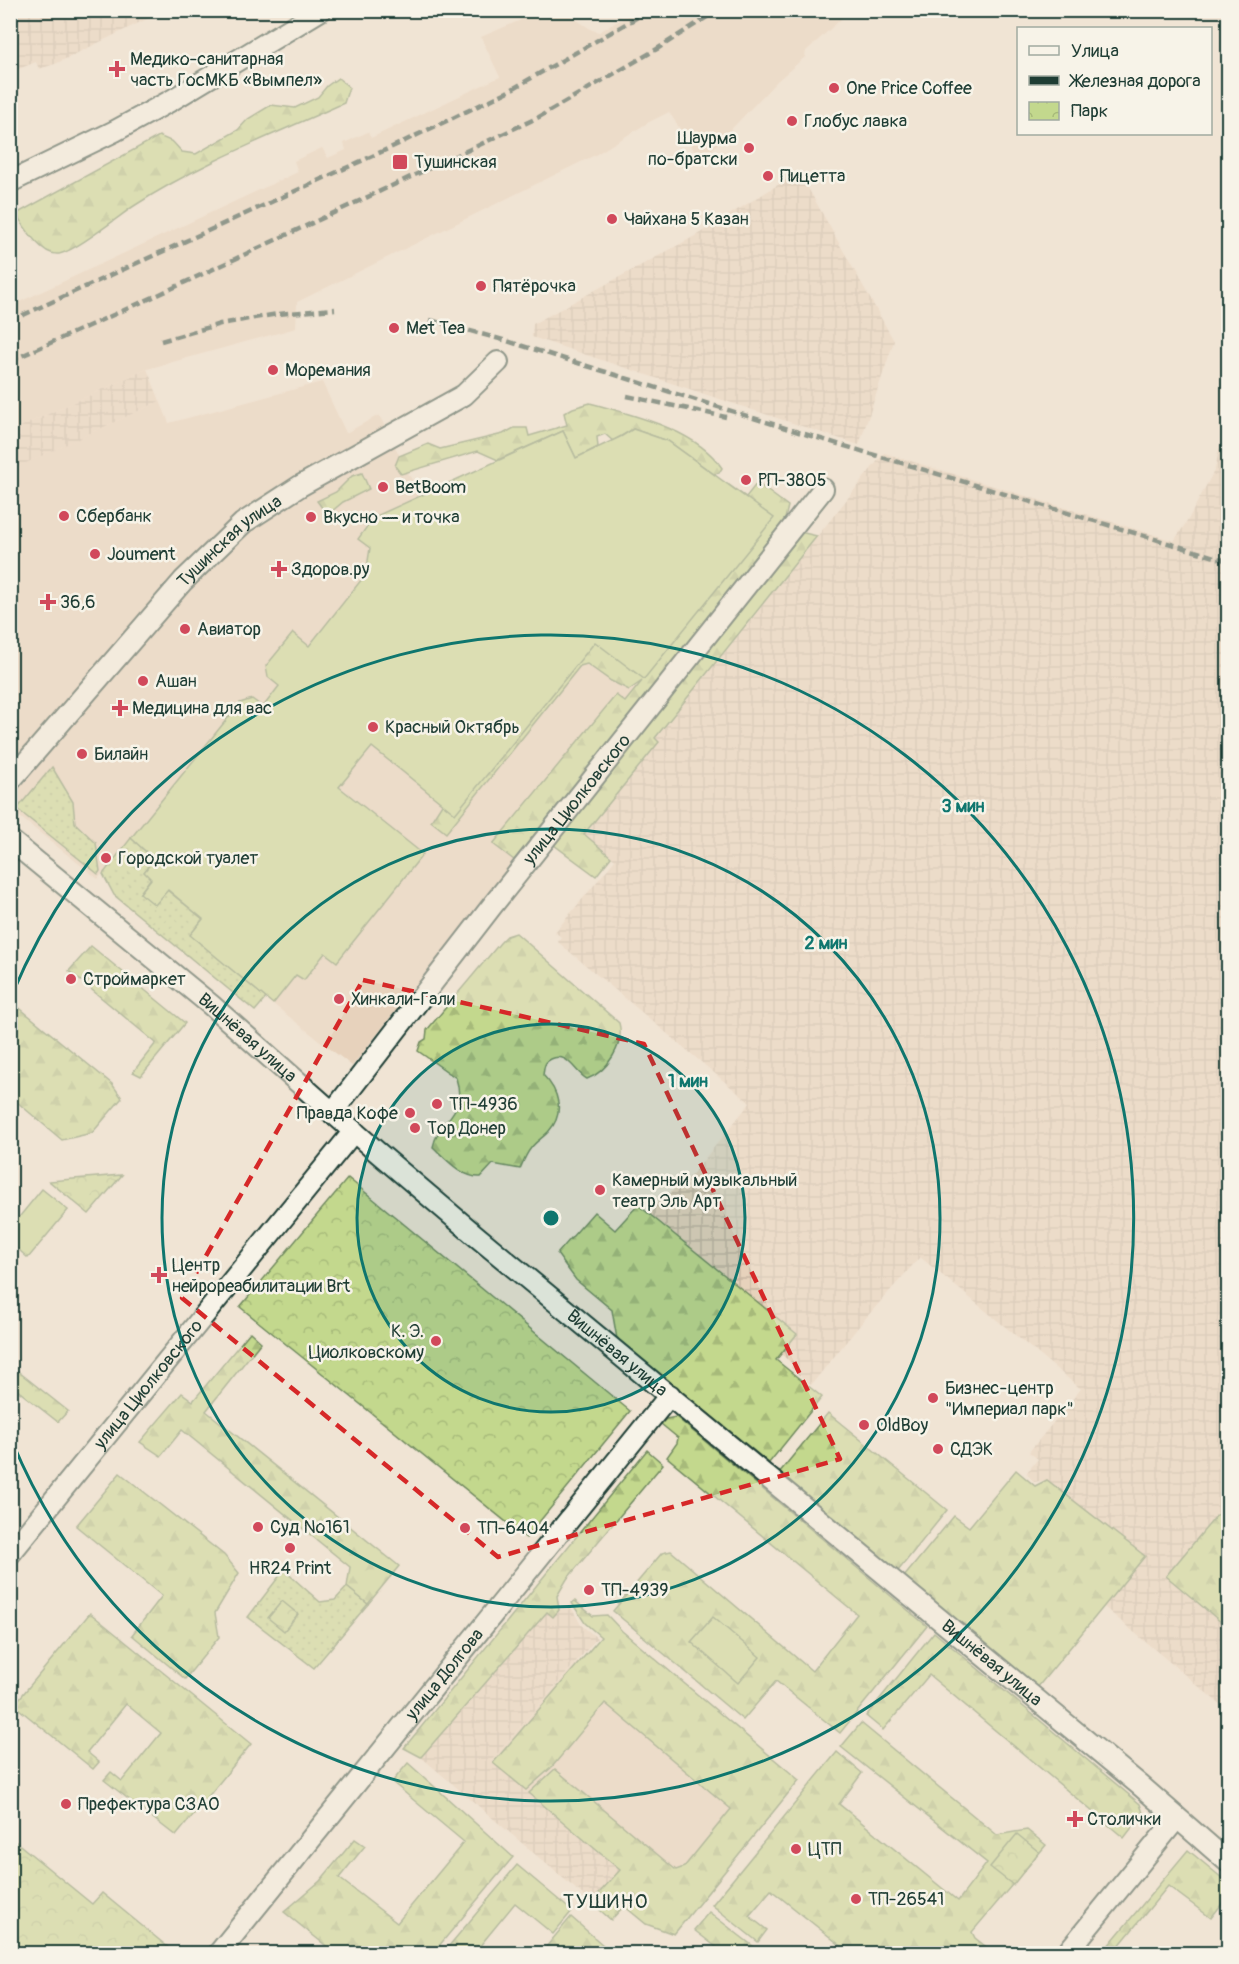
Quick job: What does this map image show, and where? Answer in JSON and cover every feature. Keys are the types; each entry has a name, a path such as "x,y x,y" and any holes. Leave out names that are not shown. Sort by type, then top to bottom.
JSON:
{"street":[{"path":"10,183 172,100 321,10"},
{"name":"Тушинская улица","path":"10,781 183,581 243,524 318,476 464,395 498,362"},
{"name":"улица Циолковского","path":"332,1113 823,489"},
{"name":"Вишнёвая улица","path":"10,840 211,1005 332,1113 481,1240 1141,1786 1228,1862"},
{"name":"улица Циолковского","path":"10,1554 354,1131"},
{"name":"улица Долгова","path":"218,1953 670,1395"},
{"path":"1066,1953 1177,1818"}],"highlighted area":[{"path":"363,980 644,1044 840,1459 498,1557 182,1298"}],"shaded area":[{"path":"11,10 163,11 55,64 39,69 36,62 11,72"},
{"path":"542,11 563,11 599,32 636,11 850,11 806,51 805,57 777,81 701,161 669,112 595,155 297,302 296,328 147,369 11,431 11,306 298,172 294,161 322,148 328,158 346,150 344,143 368,132 371,138 500,77 481,37"},
{"path":"1228,94 1228,1711 1104,1607 1145,1557 1047,1480 1034,1482 1028,1475 1027,1472 1038,1459 1029,1452 1081,1389 920,1257 811,1385 791,1368 793,1364 631,1232 657,1203 690,1177 750,1103 558,942 561,937 555,932 615,860 584,834 659,742 655,739 884,453 1174,541 1215,469 1227,414 1224,280"},
{"path":"799,172 894,341 859,445 532,337 533,324 695,236"},
{"path":"147,369 160,401 11,470 11,431"},
{"path":"322,382 346,433 379,415 420,496 374,517 366,574 309,646 292,633 267,666 279,686 263,707 252,699 240,703 98,879 11,810 10,470 160,401 169,423"},
{"path":"595,641 644,679 573,773 514,860 352,1066 273,1004 296,975 304,980 325,953 336,962 422,854 339,786 372,746"},
{"path":"570,1605 581,1625 597,1638 491,1761 620,1870 591,1902 421,1757 547,1612 553,1617 559,1610"},
{"path":"577,1662 588,1671 792,1773 674,1915 491,1761"}],"green space":[{"path":"338,78 349,87 344,103 237,150 185,176 64,252 51,253 39,245 16,214 159,136 173,142 182,152 196,154 238,130 248,119 271,105 295,108 318,97"},
{"path":"590,403 662,425 680,433 711,455 722,468 719,473 714,474 668,441 633,429 613,441 605,434 597,437 598,447 576,458 563,431 498,460 478,451 401,474 395,466 399,456 428,444 440,449 503,434 514,428 527,428 529,436 567,425 564,413"},
{"name":"Красный Октябрь","path":"633,429 668,441 774,518 644,679 595,642 455,814 372,747 339,787 423,854 337,962 325,953 304,980 296,975 273,1004 190,935 203,919 168,890 155,905 140,893 151,879 144,872 154,859 131,838 240,703 252,699 263,707 279,686 268,677 266,666 293,633 309,646 366,574 370,548 358,539 374,517 563,431 576,458"},
{"path":"362,473 369,489 343,502 331,512 323,509 317,501 336,492 352,476"},
{"path":"757,483 788,506 785,519 514,860 493,844 616,695 625,702 642,681 629,690 611,681 587,664 580,666 446,833 431,821 449,793 729,485 746,497"},
{"path":"795,531 817,536 655,738 659,742 584,834 611,857 596,876 550,842"},
{"path":"52,767 73,802 75,823 96,843 100,871 98,874 17,809"},
{"path":"131,838 154,859 151,878 140,893 167,890 203,919 191,935 266,998 255,1011 114,895 103,874"},
{"path":"516,933 619,1023 619,1040 607,1064 587,1079 567,1060 557,1057 547,1062 543,1075 553,1088 558,1102 554,1124 529,1150 520,1169 493,1164 481,1177 474,1176 455,1167 433,1147 436,1137 456,1109 459,1091 456,1078 418,1051 421,1042 426,1039 427,1030 500,943 507,936"},
{"path":"91,946 185,1023 141,1076 133,1072 156,1043 69,971"},
{"path":"11,1001 112,1084 122,1098 92,1133 62,1140 11,1097"},
{"path":"122,1175 89,1214 49,1181"},
{"path":"348,1178 630,1411 526,1538 240,1307"},
{"path":"42,1189 68,1210 28,1258 11,1243 11,1227"},
{"path":"638,1205 797,1334 776,1360 822,1397 769,1463 617,1339 612,1310 576,1280 557,1254 594,1212 615,1230"},
{"path":"250,1332 261,1342 206,1411 399,1566 368,1604 347,1587 350,1567 182,1430 161,1456 140,1442 182,1393 193,1401"},
{"path":"10,1365 68,1411 58,1422 11,1385"},
{"path":"828,1413 947,1510 898,1571 779,1473"},
{"path":"676,1417 927,1626 840,1733 776,1681 743,1720 613,1611 662,1553 671,1551 812,1671 857,1614 667,1457 678,1438 661,1424 666,1419"},
{"path":"647,1450 663,1464 567,1579 557,1596 559,1610 553,1617 547,1612 421,1757 404,1748"},
{"path":"1016,1470 1035,1486 1047,1480 1145,1556 1037,1688 904,1577 954,1516 969,1527"},
{"path":"120,1473 224,1555 239,1573 215,1613 219,1637 185,1679 132,1635 162,1596 76,1526"},
{"path":"1228,1504 1228,1628 1166,1576"},
{"path":"284,1570 320,1602 335,1600 347,1587 368,1604 314,1668 248,1617"},
{"path":"282,1601 298,1614 284,1631 268,1618"},
{"path":"575,1601 593,1616 607,1615 622,1631 799,1780 674,1934 646,1924 624,1906 611,1920 591,1902 620,1870 529,1793 555,1769 676,1870 684,1867 731,1809 605,1703 552,1767 526,1790 493,1763 601,1637 585,1623 572,1603"},
{"path":"90,1613 251,1744 176,1836 104,1780 111,1772 122,1781 161,1733 126,1704 87,1752 99,1762 93,1769 14,1705"},
{"path":"713,1617 760,1657 738,1683 691,1642"},
{"path":"934,1632 1140,1804 1143,1813 1124,1838 929,1675 883,1730 866,1716"},
{"path":"861,1723 997,1835 1027,1830 1046,1845 972,1932 975,1938 994,1953 850,1953 771,1890 749,1916 767,1930 758,1942 712,1905 837,1752 862,1773 839,1804 958,1901 987,1863 841,1747"},
{"path":"408,1763 513,1857 433,1953 335,1953 284,1912 320,1881 355,1839 365,1846 339,1878 397,1923 464,1842 392,1782"},
{"path":"1017,1834 1039,1852 1013,1885 990,1867"},
{"path":"10,1837 92,1904 102,1893 175,1953 11,1953"},
{"path":"1188,1850 1228,1883 1228,1896 1211,1918 1168,1886 1113,1953 1102,1953"},
{"path":"517,1865 572,1911 553,1934 515,1903 474,1953 443,1953"},
{"path":"709,1912 762,1953 724,1953 694,1930"},
{"path":"571,1917 612,1953 541,1953"}],"railway":[{"path":"10,321 392,147 507,92 650,10"},
{"path":"10,361 160,294 539,117 657,49 718,10"},
{"path":"161,341 220,324 278,314 335,309"},
{"path":"430,320 507,341 808,435 1228,561"},
{"path":"627,396 726,417"}],"place":[{"name":"Медико-санитарная часть ГосМКБ «Вымпел»","path":"117,69"},
{"name":"One Price Coffee","path":"834,88"},
{"name":"Глобус лавка","path":"792,121"},
{"name":"Шаурма по-братски","path":"749,148"},
{"name":"Тушинская","path":"400,162"},
{"name":"Пицетта","path":"768,176"},
{"name":"Чайхана 5 Казан","path":"612,219"},
{"name":"Пятёрочка","path":"481,286"},
{"name":"Met Tea","path":"394,328"},
{"name":"Моремания","path":"273,370"},
{"name":"РП-3805","path":"746,480"},
{"name":"BetBoom","path":"383,487"},
{"name":"Сбербанк","path":"64,516"},
{"name":"Вкусно — и точка","path":"311,517"},
{"name":"Joument","path":"95,554"},
{"name":"Здоров.ру","path":"279,569"},
{"name":"36,6","path":"48,602"},
{"name":"Авиатор","path":"185,629"},
{"name":"Ашан","path":"143,681"},
{"name":"Медицина для вас","path":"120,708"},
{"name":"Красный Октябрь","path":"373,727"},
{"name":"Билайн","path":"82,754"},
{"name":"Городской туалет","path":"106,858"},
{"name":"Строймаркет","path":"71,979"},
{"name":"Хинкали-Гали","path":"339,999"},
{"name":"ТП-4936","path":"437,1104"},
{"name":"Правда Кофе","path":"410,1113"},
{"name":"Тор Донер","path":"415,1128"},
{"name":"Камерный музыкальный театр Эль Арт","path":"600,1190"},
{"name":"Центр нейрореабилитации Brt","path":"159,1275"},
{"name":"К. Э. Циолковскому","path":"436,1341"},
{"name":"Бизнес-центр \"Империал парк\"","path":"933,1398"},
{"name":"OldBoy","path":"864,1425"},
{"name":"СДЭК","path":"938,1449"},
{"name":"Суд №161","path":"258,1527"},
{"name":"ТП-6404","path":"465,1528"},
{"name":"HR24 Print","path":"290,1548"},
{"name":"ТП-4939","path":"589,1590"},
{"name":"Префектура СЗАО","path":"66,1804"},
{"name":"Столички","path":"1075,1819"},
{"name":"ЦТП","path":"796,1849"},
{"name":"ТП-26541","path":"856,1899"}],"district":[{"name":"ТУШИНО","path":"606,1901"}]}
